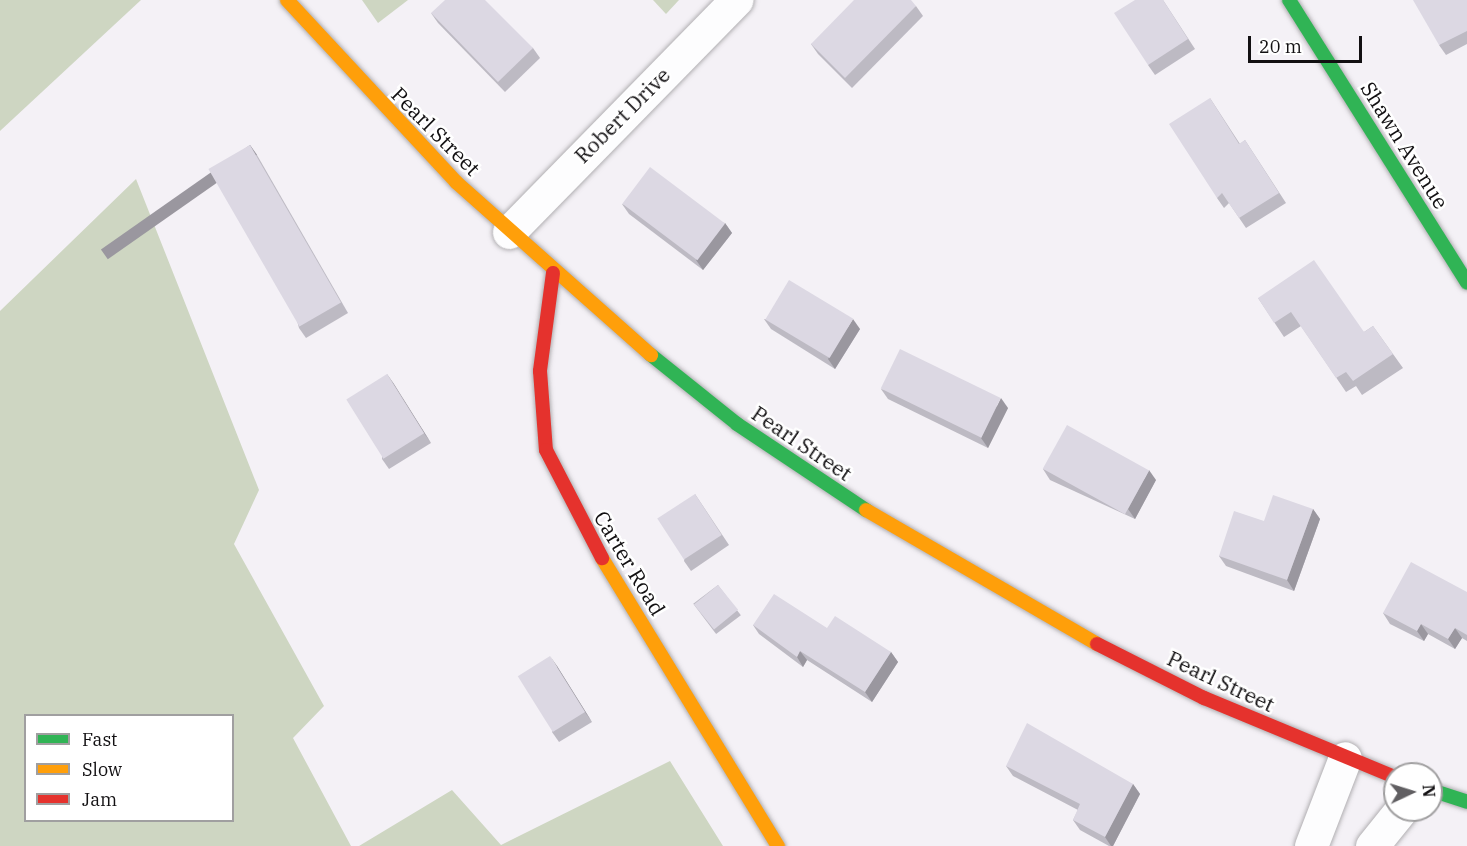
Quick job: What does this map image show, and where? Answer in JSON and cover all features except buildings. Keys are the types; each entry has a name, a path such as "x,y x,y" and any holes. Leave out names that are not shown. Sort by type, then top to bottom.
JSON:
{"main road":[{"name":"Pearl Street","path":"287,0 396,123 509,232 554,273 737,424 913,542 1104,648 1345,758 1383,772"},
{"name":"Shawn Avenue","path":"1289,0 1467,283"},
{"name":"Carter Road","path":"554,273 540,371 550,460 587,534 778,846"},
{"path":"1443,794 1467,802"}],"street":[{"name":"Robert Drive","path":"509,232 736,0"},
{"path":"1311,846 1345,758"},
{"path":"1372,846 1391,822"}],"green space":[{"path":"0,0 141,0 0,131"},
{"path":"362,0 408,0 378,23"},
{"path":"653,0 679,0 666,14"},
{"path":"136,179 259,490 234,544 324,706 293,738 351,846 0,846 0,311"},
{"path":"670,761 723,846 359,846 452,790 501,845"}],"traffic: fast":[{"path":"1289,0 1467,283"},
{"path":"651,355 737,424 866,510"},
{"path":"1443,794 1467,802"}],"traffic: slow":[{"path":"287,0 456,182 651,355"},
{"path":"866,510 1097,644"},
{"path":"602,558 778,846"}],"traffic: jam":[{"path":"553,273 540,371 546,450 602,558"},
{"path":"1097,644 1204,698 1383,772"}]}
